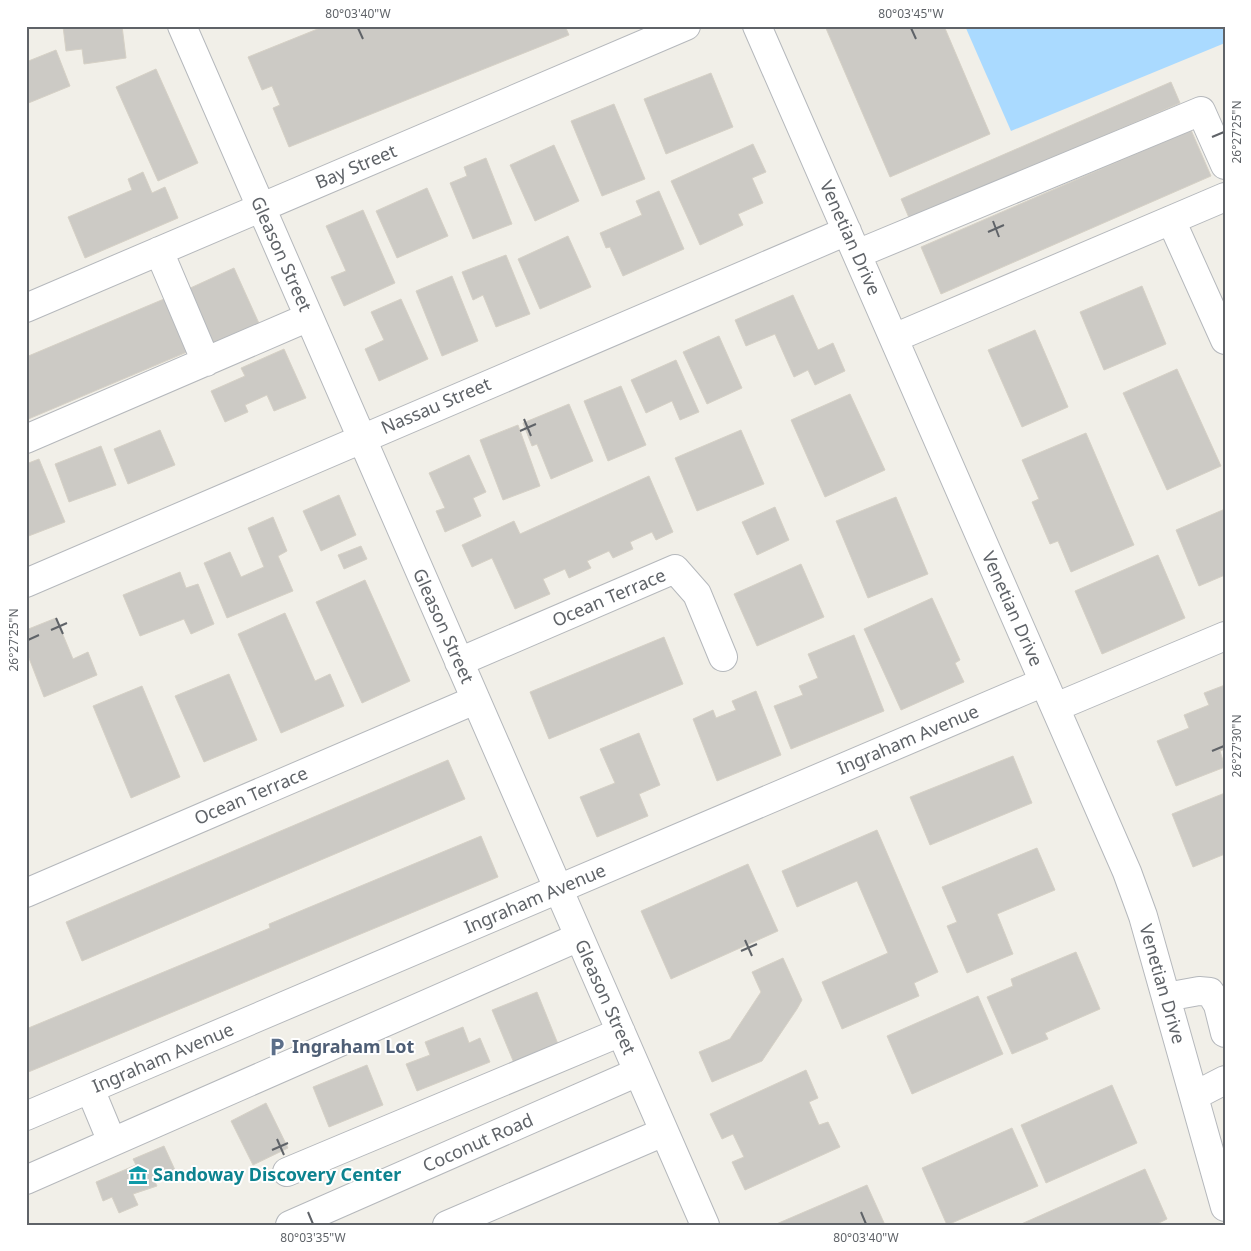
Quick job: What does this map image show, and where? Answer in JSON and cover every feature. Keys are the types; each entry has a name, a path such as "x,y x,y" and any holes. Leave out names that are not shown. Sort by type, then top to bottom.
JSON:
{"street":[{"name":"Gleason Street","path":"182,26 705,1225"},
{"name":"Bay Street","path":"26,308 686,26"},
{"name":"Venetian Drive","path":"757,26 1127,872 1143,916 1225,1207"},
{"name":"Nassau Street","path":"26,583 361,438 852,242 1201,111 1225,165"},
{"path":"894,338 1225,197"},
{"path":"1171,220 1225,340"},
{"path":"159,251 206,362"},
{"path":"26,439 309,317"},
{"name":"Ocean Terrace","path":"459,662 675,569 697,594 723,657"},
{"path":"1056,707 1225,636"},
{"name":"Ingraham Avenue","path":"26,1116 1044,682"},
{"name":"Ocean Terrace","path":"26,893 475,700"},
{"path":"26,1180 579,937"},
{"path":"1166,997 1199,991 1210,992 1218,1005 1225,1033"},
{"path":"286,1172 621,1032"},
{"name":"Coconut Road","path":"290,1225 638,1072"},
{"path":"1194,1096 1225,1080"},
{"path":"90,1089 112,1142"},
{"path":"447,1225 664,1132"}],"water":[{"path":"965,26 1225,26 1225,43 1011,131"}],"building":[{"path":"63,26 122,26 126,58 84,64 82,49 66,51"},
{"path":"325,26 565,26 569,35 289,147 273,108 280,105 272,86 262,90 248,57"},
{"path":"825,26 944,26 990,134 890,177"},
{"path":"56,50 70,86 26,104 26,62"},
{"path":"156,69 198,163 158,181 116,87"},
{"path":"711,73 733,127 666,154 644,99"},
{"path":"1171,82 1180,103 910,220 901,199"},
{"path":"614,104 645,179 602,196 571,121"},
{"path":"1191,130 1211,176 941,294 921,247"},
{"path":"753,144 766,172 752,178 763,203 738,214 743,225 700,245 671,181"},
{"path":"554,145 579,201 535,221 510,165"},
{"path":"486,158 512,224 473,239 450,183 467,176 464,167"},
{"path":"143,172 152,193 165,187 178,218 85,258 68,217 132,190 128,179"},
{"path":"427,188 448,236 397,258 376,211"},
{"path":"659,191 684,249 623,276 610,247 606,248 600,233 642,215 636,201"},
{"path":"363,210 395,283 344,306 331,277 346,271 326,226"},
{"path":"568,236 591,287 540,309 518,259"},
{"path":"506,255 530,314 496,327 483,295 473,300 462,272"},
{"path":"234,268 262,330 214,351 186,290"},
{"path":"452,276 478,341 442,356 416,291"},
{"path":"1142,286 1166,344 1104,370 1080,312"},
{"path":"793,295 818,350 833,343 845,371 815,385 808,370 794,377 775,334 746,346 735,320"},
{"path":"164,299 187,352 26,420 26,357"},
{"path":"401,299 428,359 379,381 365,349 384,340 371,312"},
{"path":"1035,330 1068,407 1022,427 988,350"},
{"path":"719,336 742,388 707,404 683,352"},
{"path":"284,349 306,398 274,411 267,395 245,405 248,412 225,422 211,391 245,376 241,368"},
{"path":"676,360 699,412 680,420 672,401 646,413 631,380"},
{"path":"1177,369 1221,466 1167,490 1123,393"},
{"path":"621,386 646,445 608,461 584,401"},
{"path":"850,394 885,470 825,497 791,420"},
{"path":"569,404 593,461 551,479 537,444 532,446 523,423"},
{"path":"518,425 540,486 503,500 480,440"},
{"path":"160,430 175,465 128,484 114,449"},
{"path":"741,430 764,484 697,511 675,458"},
{"path":"1086,433 1134,545 1071,572 1058,541 1050,544 1032,502 1039,499 1022,460"},
{"path":"101,446 116,485 69,502 55,464"},
{"path":"469,455 486,492 473,498 481,516 445,532 436,511 445,508 429,473"},
{"path":"39,459 65,522 26,537 26,464"},
{"path":"649,476 673,532 656,540 652,532 630,542 633,549 613,558 609,551 587,561 591,568 569,578 565,569 543,579 550,594 515,609 492,558 472,567 462,545 514,521 520,534"},
{"path":"339,495 356,535 321,551 303,511"},
{"path":"896,497 928,574 868,598 836,521"},
{"path":"775,507 789,540 757,555 742,522"},
{"path":"1225,509 1225,575 1199,586 1176,530"},
{"path":"273,517 287,551 278,556 293,591 227,618 204,563 230,552 241,577 264,567 248,528"},
{"path":"361,546 367,559 344,569 338,555"},
{"path":"1158,555 1185,618 1102,654 1075,591"},
{"path":"801,564 824,617 757,646 734,594"},
{"path":"180,572 186,588 198,584 214,624 191,634 184,619 140,636 123,595"},
{"path":"365,580 410,681 362,703 316,602"},
{"path":"932,598 960,660 955,663 964,682 901,710 864,629"},
{"path":"285,613 315,681 330,674 344,706 281,733 238,634"},
{"path":"56,618 73,659 88,652 97,675 44,697 29,658 26,659 26,630"},
{"path":"854,635 884,711 791,749 774,706 803,695 799,686 818,678 808,654"},
{"path":"664,637 683,684 549,739 530,692"},
{"path":"229,674 257,740 204,762 175,696"},
{"path":"1225,685 1225,749 1220,751 1225,767 1176,786 1157,741 1189,728 1184,715 1209,705 1204,693"},
{"path":"142,686 180,777 131,798 93,706"},
{"path":"756,691 781,755 717,781 693,719 713,710 716,718 736,710 732,701"},
{"path":"639,733 660,785 639,794 648,816 597,837 580,797 615,783 600,749"},
{"path":"1013,756 1032,803 930,845 910,797"},
{"path":"448,760 465,799 82,961 66,922"},
{"path":"1225,793 1225,854 1193,867 1172,814"},
{"path":"877,830 938,972 914,983 919,996 842,1029 822,982 888,953 857,881 797,907 782,871"},
{"path":"481,836 498,877 26,1073 26,1029 270,928 269,924"},
{"path":"1037,848 1055,890 997,914 1013,954 967,973 947,926 957,922 942,887"},
{"path":"748,864 778,931 671,979 641,911"},
{"path":"1076,952 1100,1009 1045,1033 1048,1039 1012,1054 987,997 1013,986 1011,979"},
{"path":"783,958 802,1000 797,1009 762,1061 712,1082 699,1052 730,1039 761,992 752,972"},
{"path":"537,992 558,1044 514,1063 492,1010"},
{"path":"978,996 1003,1054 912,1094 887,1036"},
{"path":"463,1027 469,1043 480,1038 490,1062 417,1091 406,1064 430,1055 425,1042"},
{"path":"367,1065 383,1105 329,1127 313,1087"},
{"path":"806,1070 818,1098 809,1102 819,1125 828,1122 840,1147 745,1190 732,1162 744,1157 733,1134 722,1139 710,1114"},
{"path":"1112,1085 1137,1143 1046,1183 1021,1125"},
{"path":"266,1103 288,1148 253,1165 231,1121"},
{"path":"1012,1128 1038,1186 947,1225 922,1168"},
{"name":"Sandoway Discovery Center","path":"164,1146 175,1170 154,1180 157,1186 133,1194 138,1205 119,1213 112,1197 103,1201 96,1182 136,1165 133,1159"},
{"path":"1145,1169 1167,1219 1155,1225 1019,1225"},
{"path":"867,1185 885,1225 774,1225"}],"place":[{"name":"Ingraham Lot","path":"277,1047"},
{"name":"Sandoway Discovery Center","path":"138,1175"}]}
